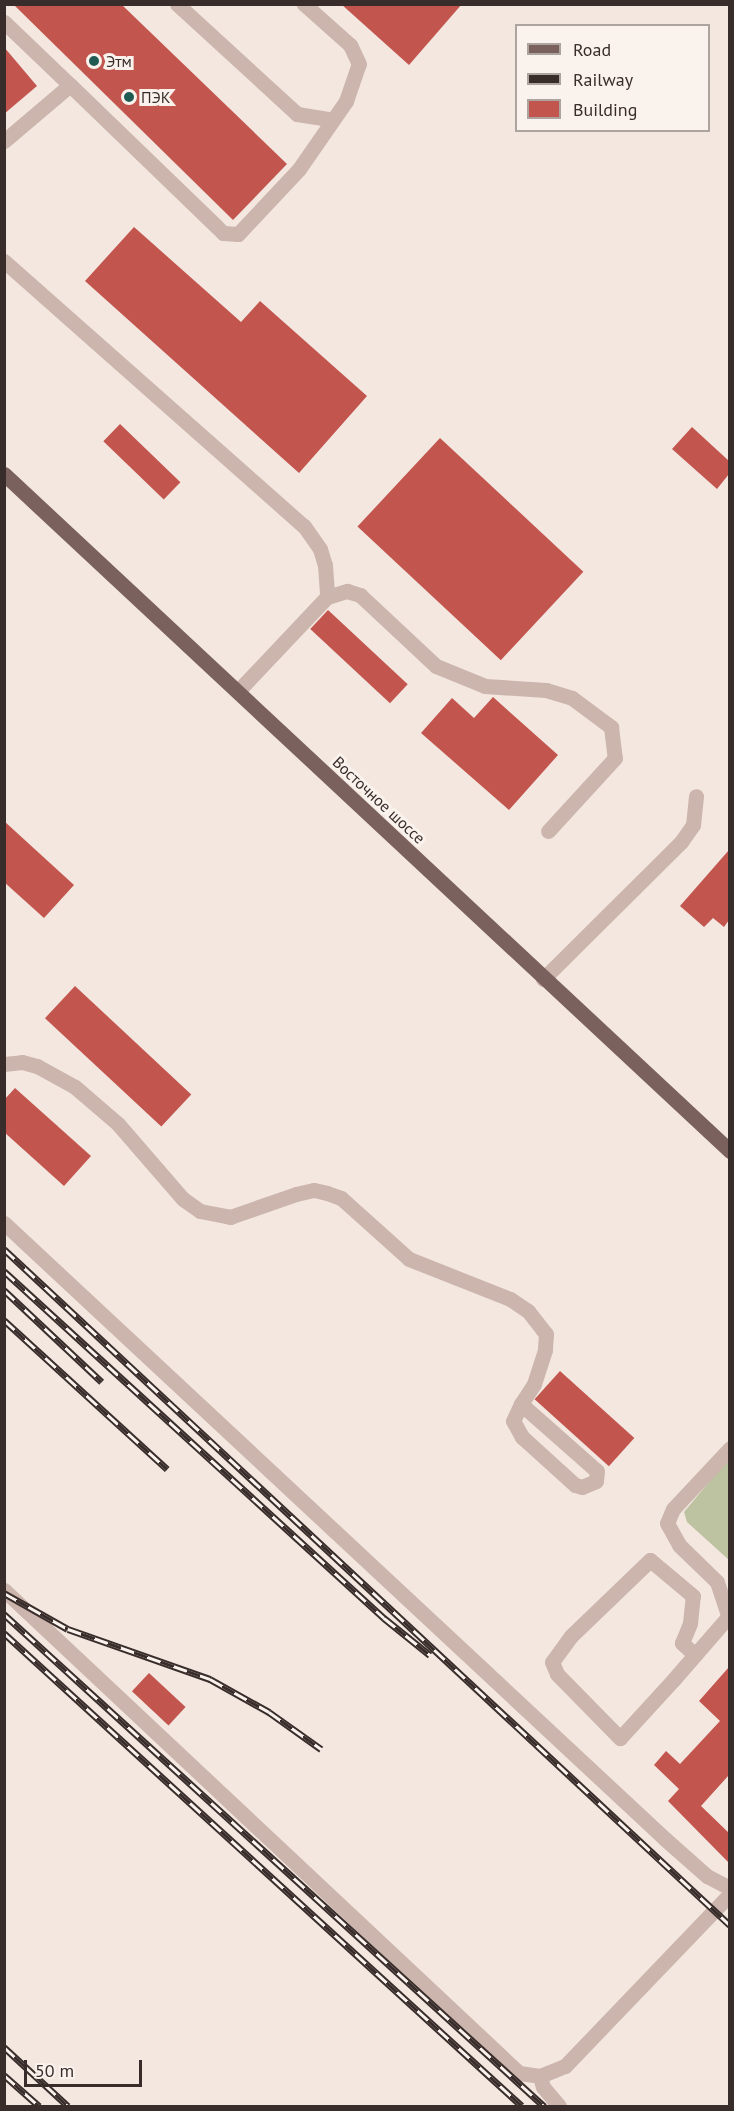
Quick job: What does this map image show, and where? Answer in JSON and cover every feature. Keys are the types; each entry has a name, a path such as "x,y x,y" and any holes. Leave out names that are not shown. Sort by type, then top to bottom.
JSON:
{"main road":[{"name":"Восточное шоссе","path":"4,474 238,691 543,980 729,1151"}],"lane":[{"path":"177,4 297,114 333,120"},
{"path":"4,22 216,226 230,236 246,228 299,169 346,101 359,64 350,45 303,4"},
{"path":"4,141 70,85"},
{"path":"4,261 304,526 325,565 327,597"},
{"path":"238,691 327,597 347,591 360,595 426,658 460,678 484,686 546,690 572,698 611,727 615,758 548,831"},
{"path":"543,980 681,842 693,825 696,796"},
{"path":"4,1064 38,1066 75,1087 118,1124 183,1199 200,1211 230,1217 296,1194 314,1190 327,1193 341,1198 409,1259 510,1299 528,1311 546,1334 541,1366 521,1404 513,1421 522,1437 575,1485 582,1487 596,1481 597,1471 521,1404"},
{"path":"4,1223 665,1839 707,1876 729,1888"},
{"path":"694,1655 682,1642 690,1623 693,1596 650,1560 571,1636 552,1662 557,1674 620,1738 728,1619 717,1582 679,1545 667,1523 673,1509 729,1448"},
{"path":"4,1590 519,2073 540,2076 565,2066 729,1894"},
{"path":"540,2076 543,2087 559,2106"}],"green space":[{"path":"729,1458 729,1560 687,1522 684,1512"}],"building":[{"path":"13,4 121,4 287,164 233,220"},
{"path":"341,4 462,4 409,65"},
{"path":"4,47 37,86 4,114"},
{"path":"134,227 241,322 260,301 367,396 299,473 85,281"},
{"path":"120,424 180,482 164,500 103,441"},
{"path":"692,427 729,461 729,474 717,489 672,449"},
{"path":"440,438 583,572 501,660 357,526"},
{"path":"328,610 408,684 390,703 310,629"},
{"path":"493,697 558,755 509,810 421,733 452,698 474,718"},
{"path":"4,821 74,885 44,918 4,882"},
{"path":"729,850 729,920 724,927 713,918 704,927 680,906"},
{"path":"75,986 191,1094 161,1127 45,1018"},
{"path":"15,1088 91,1156 64,1186 4,1132 4,1100"},
{"path":"560,1371 634,1438 609,1466 535,1399"},
{"path":"729,1667 729,1775 701,1806 729,1833 729,1863 668,1801 679,1789 654,1765 666,1751 680,1764 720,1721 699,1701"},
{"path":"149,1673 186,1707 169,1725 132,1691"}],"railway":[{"path":"4,1249 730,1925"},
{"path":"4,1271 384,1618 430,1655"},
{"path":"4,1290 102,1382"},
{"path":"4,1320 167,1469"},
{"path":"4,1593 68,1629 210,1679 269,1712 321,1749"},
{"path":"4,1614 544,2106"},
{"path":"4,1633 522,2106"},
{"path":"4,2047 68,2106"},
{"path":"4,2075 39,2106"}],"place":[{"name":"Этм","path":"94,61"},
{"name":"ПЭК","path":"129,97"}]}
